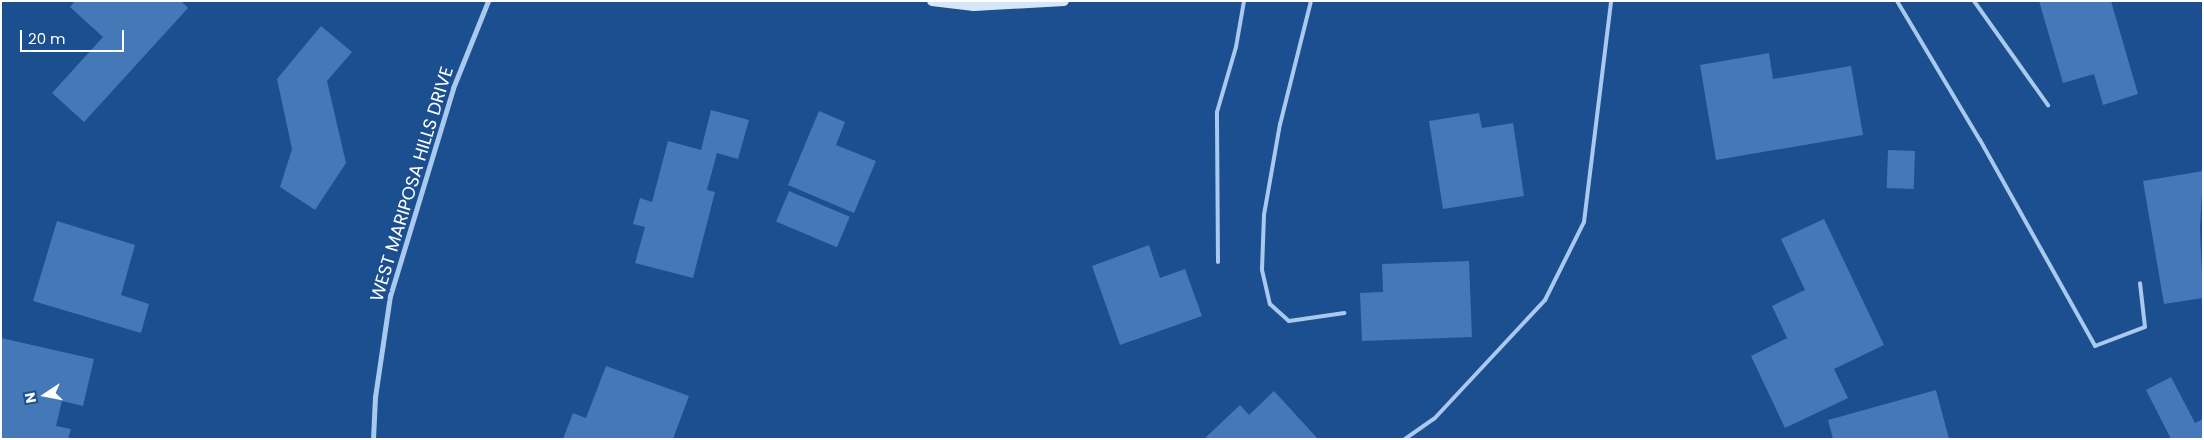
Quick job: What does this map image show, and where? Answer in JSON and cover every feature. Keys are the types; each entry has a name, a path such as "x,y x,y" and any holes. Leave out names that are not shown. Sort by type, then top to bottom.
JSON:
{"street":[{"name":"WEST MARIPOSA HILLS DRIVE","path":"372,439 375,397 390,296 453,88 488,1"},
{"path":"932,1 974,6 1064,1"}],"lane":[{"path":"1218,262 1216,112 1236,47 1244,1"},
{"path":"1311,1 1280,124 1264,215 1262,270 1270,304 1289,321 1344,313"},
{"path":"1405,439 1434,419 1545,300 1584,222 1611,1"},
{"path":"1897,1 1980,140 2095,346 2145,327 2140,284"},
{"path":"1974,1 2048,105"}],"building":[{"path":"75,1 181,1 188,8 84,122 52,93 103,37 70,7"},
{"path":"2039,1 2111,1 2138,94 2103,105 2094,74 2063,83"},
{"path":"321,26 352,52 327,81 346,163 315,210 280,187 292,149 277,79"},
{"path":"1769,53 1773,79 1851,66 1863,135 1716,160 1700,65"},
{"path":"711,110 749,120 738,159 717,153 707,190 715,192 693,278 635,263 645,227 633,224 640,198 652,202 668,141 701,150"},
{"path":"819,111 845,122 836,145 876,161 854,213 788,185"},
{"path":"1479,113 1482,128 1513,123 1524,196 1443,209 1429,121"},
{"path":"1888,150 1915,151 1914,189 1887,188"},
{"path":"2203,171 2200,230 2203,298 2164,304 2143,181"},
{"path":"789,191 850,217 837,247 776,221"},
{"path":"1824,219 1884,345 1834,369 1848,398 1785,428 1751,356 1787,338 1772,306 1805,290 1781,239"},
{"path":"57,221 135,245 121,295 149,304 141,333 33,301"},
{"path":"1149,245 1160,278 1185,269 1202,316 1120,345 1092,266"},
{"path":"1469,261 1472,337 1362,341 1360,293 1383,292 1382,264"},
{"path":"1,338 94,359 83,406 62,401 56,426 71,429 68,439 1,439"},
{"path":"606,366 689,396 673,439 563,439 573,413 586,418"},
{"path":"2171,377 2195,423 2203,419 2203,439 2171,439 2146,390"},
{"path":"1936,390 1949,439 1833,439 1828,420"},
{"path":"1274,391 1318,439 1204,439 1240,405 1249,415"}]}
